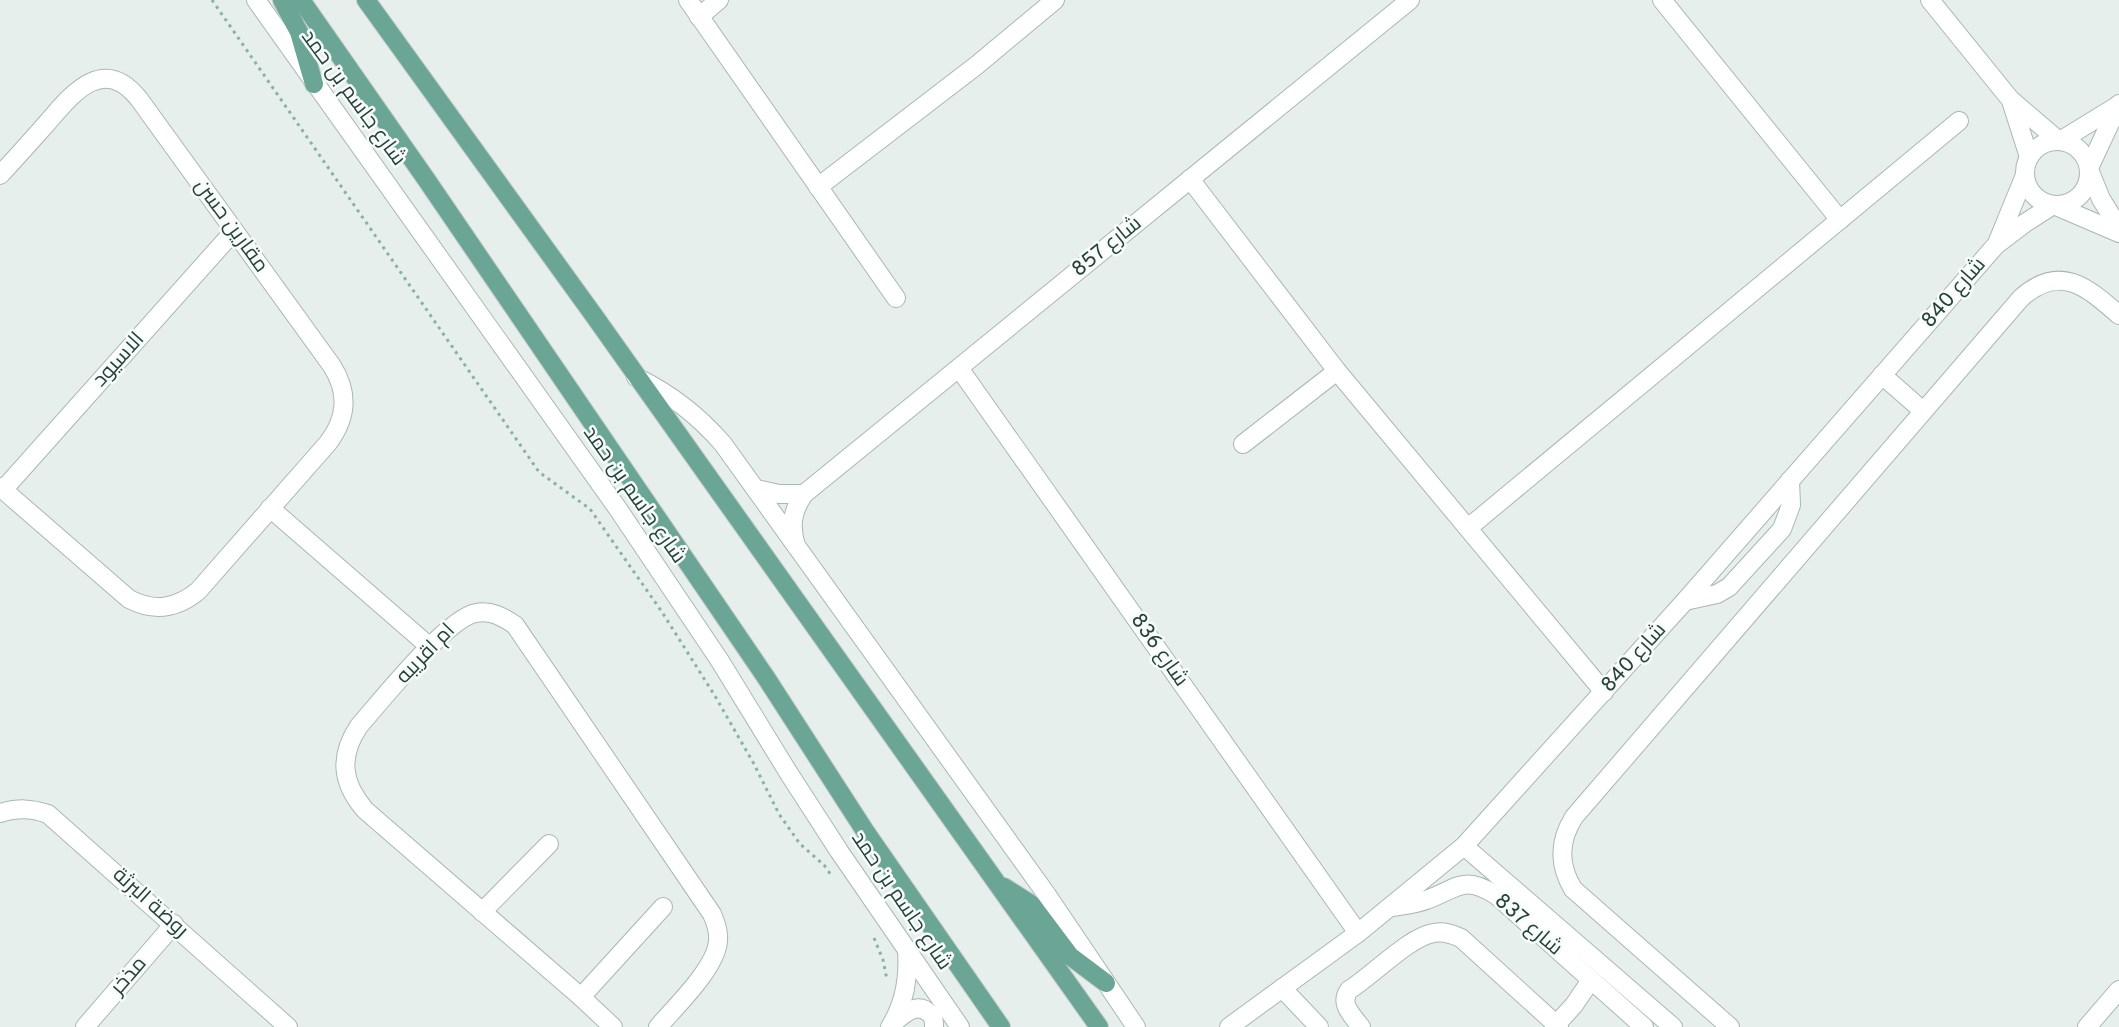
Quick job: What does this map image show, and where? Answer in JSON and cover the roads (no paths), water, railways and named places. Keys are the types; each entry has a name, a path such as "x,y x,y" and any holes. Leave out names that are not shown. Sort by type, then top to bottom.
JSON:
{"main road":[{"path":"282,0 299,32 314,84"},
{"name":"شارع جاسم بن حمد","path":"300,0 758,666 865,831 1001,1027"},
{"path":"366,0 1099,1027"},
{"path":"997,882 1031,904 1070,956 1106,983"}],"street":[{"name":"شارع جاسم بن حمد","path":"256,0 618,509 720,661 839,851 960,1027"},
{"path":"688,0 896,298"},
{"path":"699,16 720,0"},
{"path":"818,187 977,66 1056,0"},
{"name":"شارع 857","path":"796,546 793,535 793,514 804,494 1410,0"},
{"path":"1662,0 1840,220"},
{"path":"1939,4 2010,99 2059,141 2076,147 2082,153 2101,199 2119,228"},
{"name":"مقارين حسن","path":"0,175 78,89 96,80 116,81 125,85 139,99 332,366 340,378 345,405 337,432 198,591 177,604 152,608 140,605 124,596 2,489"},
{"path":"2010,99 2021,128 2027,166 2026,184 2037,199 2119,233"},
{"path":"2027,166 2042,145 2059,141 2119,105"},
{"path":"2054,205 2073,201 2080,196 2089,180 2089,170 2119,105"},
{"path":"1468,528 1959,121"},
{"name":"شارع 840","path":"1996,245 2027,166"},
{"path":"1190,179 1337,371 1604,692"},
{"name":"شارع 840","path":"1229,1027 1391,908 1464,846 1604,692 1996,245 2054,205"},
{"name":"الاسيود","path":"2,489 234,231"},
{"path":"1730,1027 1573,889 1566,878 1561,853 1563,840 1574,817 2021,298 2040,284 2065,280 2086,288 2119,315"},
{"name":"شارع 836","path":"959,368 1358,933"},
{"path":"1243,444 1337,371"},
{"path":"1882,375 1923,411"},
{"path":"636,377 675,399 723,444 1047,895 1136,1027"},
{"path":"1684,601 1717,594 1729,587 1782,529 1791,505 1790,480"},
{"path":"756,489 779,494 804,494"},
{"path":"270,508 430,647"},
{"path":"1782,529 1806,548"},
{"name":"ام اقريبه","path":"613,1027 365,810 355,798 348,784 345,769 348,746 359,726 430,647 458,621 477,613 490,613 504,617 515,625 712,914 719,939 716,953 710,965 658,1027"},
{"name":"روضة البرثة","path":"0,813 15,809 32,809 48,814 288,1027"},
{"path":"482,912 549,843"},
{"name":"شارع 837","path":"1464,846 1673,1027"},
{"name":"شارع 837","path":"1391,908 1426,900 1459,885 1475,885 1484,888 1496,895 1644,1027"},
{"path":"581,997 663,907"},
{"name":"مذخر","path":"85,1027 174,924"},
{"path":"1361,1027 1345,1003 1349,990 1419,938 1435,932 1444,932 1461,938 1556,1026 1591,980"},
{"path":"890,1026 906,988 907,950"},
{"path":"1282,988 1319,1027"},
{"path":"2087,1027 2119,990"},
{"path":"890,1026 913,1009 920,1008 932,1015 934,1027"}]}
